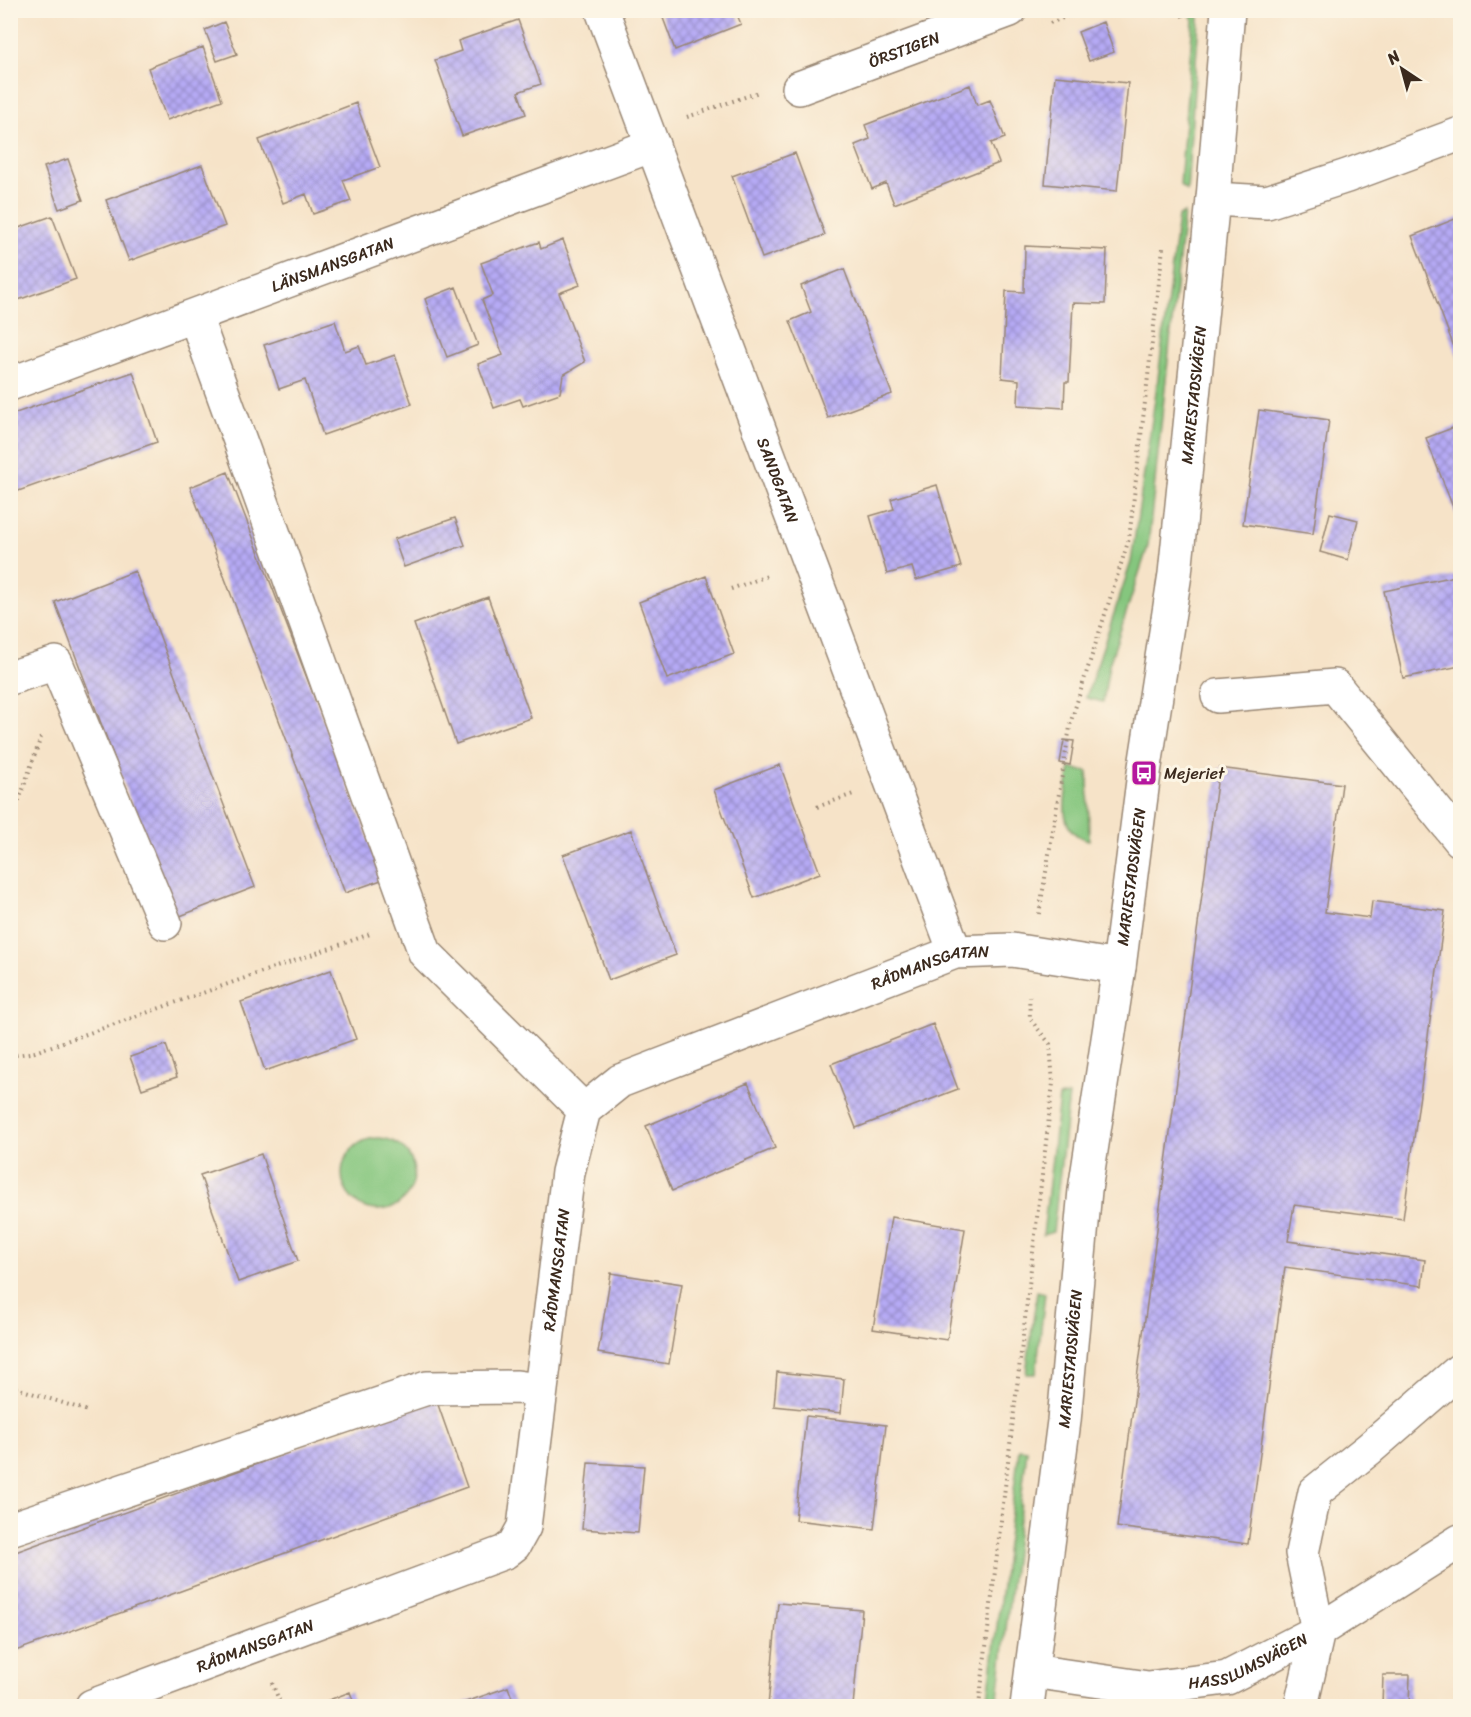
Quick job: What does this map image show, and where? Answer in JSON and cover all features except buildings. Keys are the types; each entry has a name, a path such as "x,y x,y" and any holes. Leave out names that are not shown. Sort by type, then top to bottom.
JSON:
{"street":[{"name":"SANDGATAN","path":"602,10 955,951"},
{"name":"ÖRSTIGEN","path":"799,88 1010,10"},
{"name":"MARIESTADSVÄGEN","path":"1027,1707 1064,1421 1085,1190 1119,967 1144,773 1175,574 1213,199 1228,10"},
{"path":"1213,199 1267,201 1347,176 1461,134"},
{"name":"LÄNSMANSGATAN","path":"10,384 653,145"},
{"path":"195,316 425,953 584,1110"},
{"path":"10,678 57,663 165,923"},
{"path":"1218,696 1335,686 1461,840"},
{"name":"RÅDMANSGATAN","path":"92,1707 505,1552 514,1545 524,1527 568,1172 584,1110 620,1081 955,951 1012,950 1119,967"},
{"path":"1318,1631 1302,1553 1315,1492 1396,1427 1461,1370"},
{"path":"10,1529 427,1388 518,1387 540,1390"},
{"name":"HASSLUMSVÄGEN","path":"1032,1671 1148,1688 1227,1678 1318,1631 1461,1541"},
{"name":"HASSLUMSVÄGEN","path":"1301,1707 1318,1631"}],"path":[{"path":"1181,10 1184,22"},
{"path":"684,117 758,92"},
{"path":"1040,907 1071,721 1129,539 1165,237"},
{"path":"731,590 774,574"},
{"path":"10,843 14,815 40,738 74,704"},
{"path":"817,807 857,793"},
{"path":"10,1056 35,1052 413,919"},
{"path":"979,1707 1053,1083 1050,1044 1030,1019 1027,1003"},
{"path":"10,1386 88,1411"},
{"path":"271,1678 279,1700 288,1707"}],"green space":[{"path":"1189,11 1197,11 1199,19 1187,191 1180,185 1193,20"},
{"path":"1184,213 1148,546 1109,665 1103,702 1086,698 1131,562 1158,378 1178,217"},
{"path":"1070,768 1088,772 1089,840 1078,836 1067,821 1065,800"},
{"path":"1069,1095 1053,1232 1043,1235 1059,1097"},
{"path":"385,1138 404,1148 412,1160 414,1174 412,1188 404,1200 392,1208 371,1210 352,1200 344,1188 342,1167 352,1148 364,1140"},
{"path":"1037,1291 1045,1293 1036,1374 1026,1374"},
{"path":"1019,1449 1027,1450 997,1706 987,1706"}],"place":[{"name":"Mejeriet","path":"1144,773"}]}
